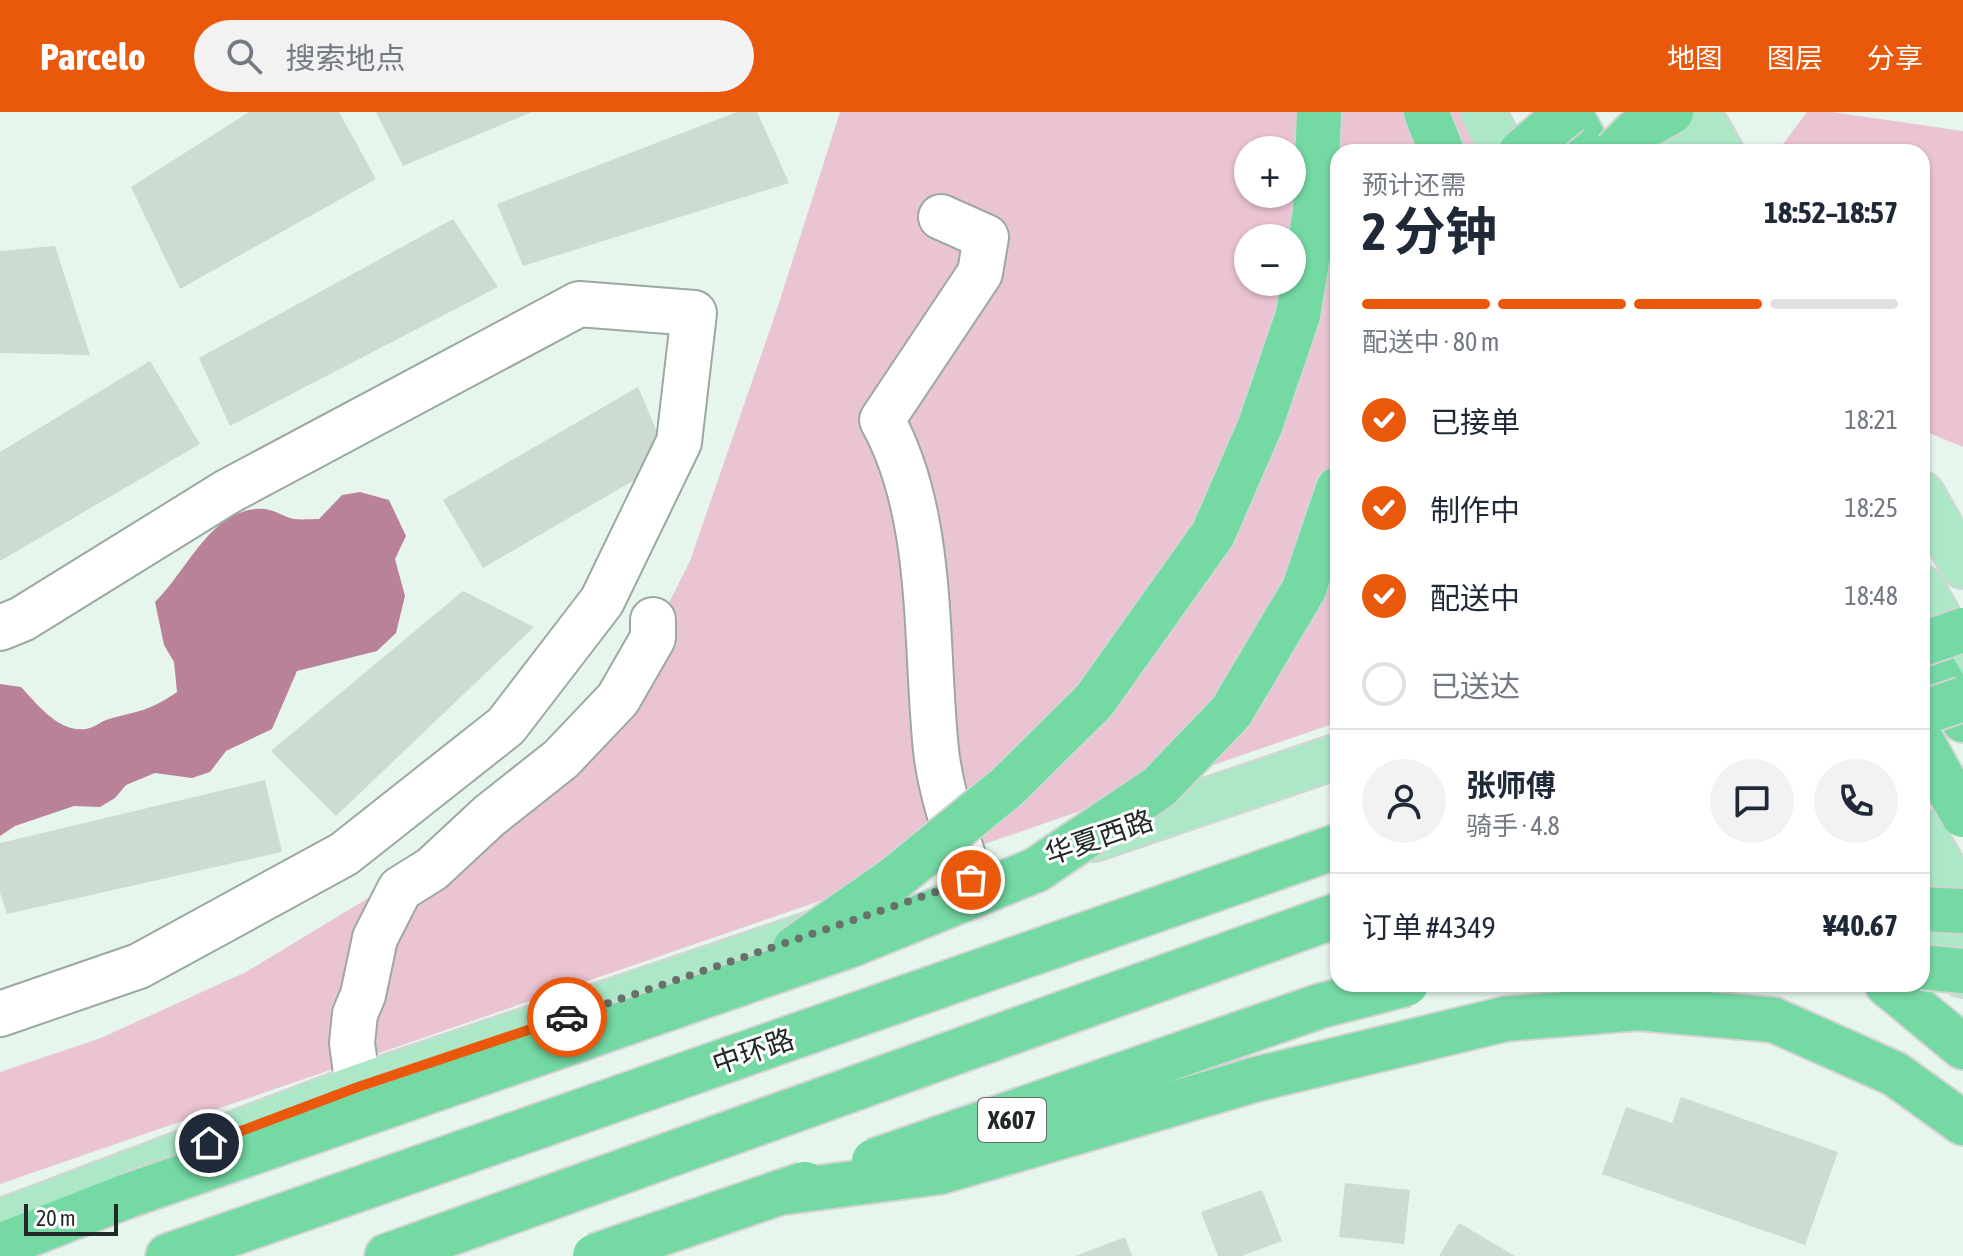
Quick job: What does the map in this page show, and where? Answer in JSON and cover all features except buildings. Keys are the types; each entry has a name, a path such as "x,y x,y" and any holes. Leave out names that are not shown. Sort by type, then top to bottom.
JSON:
{"highway":[{"path":"750,979 894,879 1007,787 1094,701 1213,534 1260,426 1298,315 1315,212 1319,112"},
{"path":"1426,112 1439,144"},
{"path":"1531,144 1569,112 1587,144"},
{"path":"1621,112 1639,144"},
{"path":"1623,144 1635,132 1671,112"},
{"path":"0,1246 127,1196 848,946 1036,870 1159,787 1231,712 1304,589 1330,513"},
{"path":"1930,643 1963,630"},
{"path":"1930,660 1963,720"},
{"path":"1930,710 1963,699"},
{"path":"1930,756 1963,815"},
{"name":"中环路","path":"168,1256 1330,849"},
{"path":"1930,909 1963,911"},
{"path":"387,1256 1330,918"},
{"path":"1930,968 1963,973"},
{"path":"595,1256 1320,1006 1375,992"},
{"path":"1897,992 1963,1047"},
{"path":"778,1193 940,1172 1257,1079 1505,1019 1638,1008 1774,1020 1895,1074 1963,1123"}],"main road":[{"path":"1483,112 1500,144"},
{"path":"1531,112 1548,144"},
{"path":"1648,112 1666,144"},
{"path":"1698,112 1716,144"},
{"path":"1930,511 1950,553"},
{"path":"1930,602 1963,660"},
{"name":"华夏西路","path":"0,1222 358,1087 1330,759"},
{"path":"1930,796 1963,784"},
{"path":"1930,845 1963,902"},
{"path":"1930,921 1963,973"},
{"name":"X607","path":"626,1256 1375,992"}],"street":[{"path":"941,217 986,237 980,273 882,420 899,450 910,500 923,573 936,750 945,801 971,880"},
{"path":"0,628 22,619 227,492 579,304 694,313 679,442 602,601 506,726 344,854 139,966 0,1014"},
{"path":"358,1087 352,1043 355,1014 363,995 375,938 400,889 432,869 489,816 561,759 618,699 653,638 653,620"}],"shaded area":[{"path":"840,112 1461,112 1479,144 1330,144 1330,725 0,1184 0,1072 101,1038 246,972 472,835 635,670 690,561 777,309"},
{"path":"1807,112 1832,112 1963,131 1963,447 1930,433 1930,144 1783,144"},
{"path":"360,492 389,500 406,536 395,559 405,596 396,633 377,651 297,671 272,729 226,751 210,772 192,778 155,773 126,785 115,798 100,807 74,806 15,826 0,836 0,684 21,687 49,716 76,729 89,728 159,703 177,692 174,662 164,645 155,602 215,529 246,511 265,509 294,519 319,519 342,495"}],"way so far":[{"path":"567,1017 971,880"}],"route":[{"path":"209,1143 358,1087 567,1017"}]}
